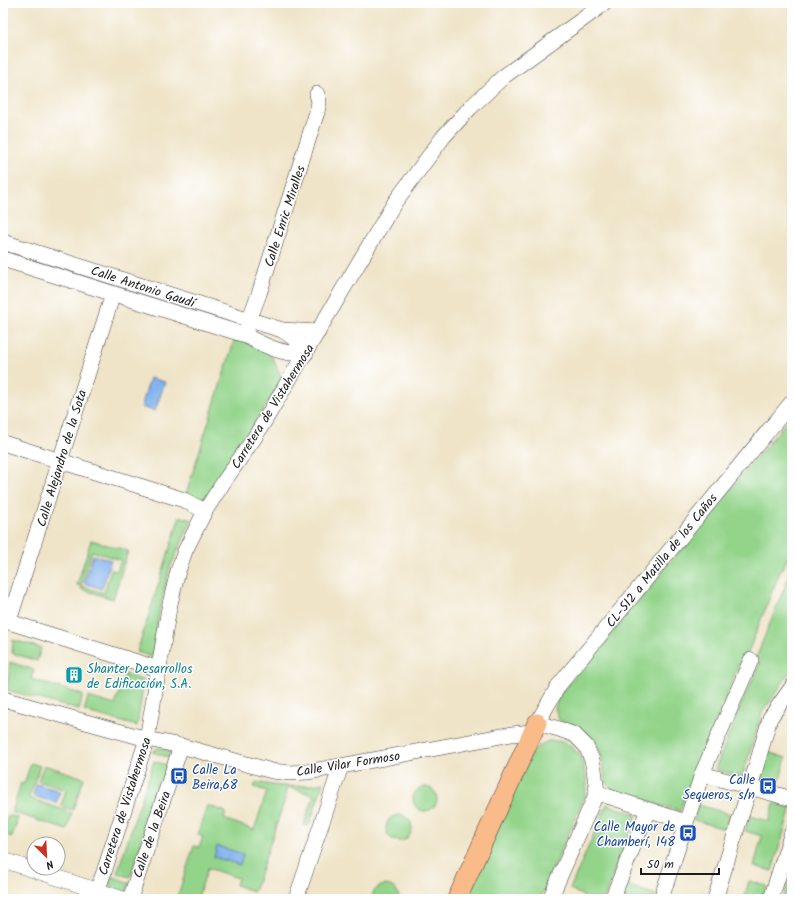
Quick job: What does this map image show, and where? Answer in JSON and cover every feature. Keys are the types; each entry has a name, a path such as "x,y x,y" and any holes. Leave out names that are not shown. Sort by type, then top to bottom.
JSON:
{"main road":[{"path":"458,899 534,727"}],"street":[{"name":"Carretera de Vistahermosa","path":"95,895 104,872 147,739 169,608 178,571 185,551 205,511 255,437 395,202 444,136 470,108 503,78 605,3"},
{"name":"Calle Enric Miralles","path":"242,334 247,329 259,294 317,112 319,102 317,94"},
{"name":"Calle Antonio Gaudí","path":"3,242 282,330 318,332"},
{"name":"Calle Antonio Gaudí","path":"3,259 242,334 268,347 286,353 306,353 303,347 293,337 282,330"},
{"name":"Calle Alejandro de la Sota","path":"6,620 60,460 112,294"},
{"name":"Calle Antonio Gaudí","path":"268,347 278,356 292,376"},
{"name":"CL-512 a Matilla de los Caños","path":"534,727 559,685 792,402"},
{"path":"3,443 184,500 205,511"},
{"path":"6,620 159,669"},
{"path":"661,899 702,774 751,660"},
{"path":"715,899 770,718 792,687"},
{"name":"Calle Vilar Formoso","path":"3,699 147,739 181,746 272,771 296,772 341,766 504,735 534,727"},
{"path":"549,702 559,729"},
{"path":"534,727 559,729 575,735 586,746 592,760 597,792 550,899"},
{"name":"Calle de la Beira","path":"130,899 181,746"},
{"path":"296,899 341,766"},
{"path":"702,774 792,799"},
{"path":"597,792 604,796 686,822"},
{"path":"612,899 648,810"},
{"path":"772,899 792,832"},
{"path":"3,860 95,895 123,899"}],"green space":[{"path":"235,338 268,352 273,359 281,377 277,389 206,497 199,499 186,494"},
{"path":"792,415 792,551 780,572 747,655 743,655 680,811 614,792 606,783 601,753 591,737 579,728 559,720 555,708 559,695"},
{"path":"180,516 192,520 170,567 160,608 152,657 137,652"},
{"path":"91,540 128,551 113,599 81,589 82,586 104,593 111,570 117,571 121,560 92,551 81,586 77,585"},
{"path":"792,569 792,669 762,713 742,777 715,769 760,663 755,660"},
{"path":"13,640 41,648 37,661 12,653"},
{"path":"10,662 34,670 31,679 83,695 79,710 7,690"},
{"path":"125,674 144,681 137,726 84,711 88,697 115,705"},
{"path":"549,741 567,743 579,754 587,783 582,803 540,899 466,899 532,752 540,745"},
{"path":"157,748 167,749 170,752 171,758 152,752"},
{"path":"768,752 786,758 778,787 760,782"},
{"path":"154,761 167,765 130,877 117,873"},
{"path":"31,763 40,766 29,798 72,813 67,830 12,812 21,783 24,784"},
{"path":"44,765 84,778 73,810 61,806 66,790 38,781"},
{"path":"256,782 290,786 306,786 323,783 309,826 304,825 314,795 287,787 285,793 287,793 254,892 236,885 238,878 208,868 197,899 178,899 177,898 194,846 199,847 203,837 198,835 207,805 226,812 224,819 254,830 267,791 254,787"},
{"path":"425,787 434,790 437,799 434,808 425,811 416,808 413,799 416,790"},
{"path":"774,803 791,808 772,871 754,866 762,836 745,831 750,816 769,821"},
{"path":"607,804 637,815 604,899 593,899 585,897 570,889"},
{"path":"698,805 730,814 725,829 694,820"},
{"path":"8,815 18,818 12,837 3,834"},
{"path":"399,815 408,819 412,828 408,837 399,841 390,837 386,828 390,819"},
{"path":"792,871 792,899 783,899"},
{"path":"111,876 130,883 126,891 123,892 111,888"},
{"path":"749,881 767,886 763,899 744,899"},
{"path":"624,884 656,895 655,899 618,899"},
{"path":"384,885 390,886 394,889 398,893 399,899 372,899 375,890"}],"water":[{"path":"150,378 165,382 155,411 141,407"},
{"path":"93,555 111,560 102,589 84,583"},
{"path":"36,784 60,791 56,803 33,796"},
{"path":"217,846 243,854 240,865 214,857"}],"place":[{"name":"Shanter Desarrollos de Edificación, S.A.","path":"74,675"},
{"name":"Calle La Beira,68","path":"179,776"},
{"name":"Calle Sequeros, s/n","path":"768,786"},
{"name":"Calle Mayor de Chamberí, 148","path":"688,833"}]}
